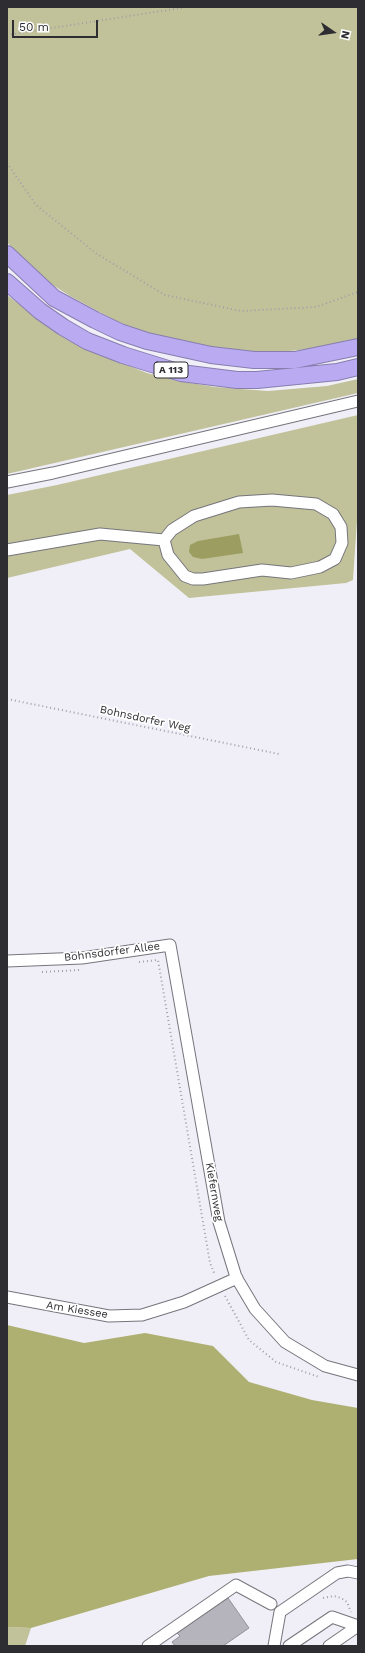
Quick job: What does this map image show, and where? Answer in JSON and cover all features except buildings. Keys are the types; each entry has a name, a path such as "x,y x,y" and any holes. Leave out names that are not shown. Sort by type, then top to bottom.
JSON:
{"highway":[{"path":"7,254 54,298 120,332 148,341 211,355 254,360 295,360 358,347"},
{"name":"A 113","path":"7,282 40,311 87,341 137,360 181,373 237,380 256,380 337,372 358,367"}],"street":[{"path":"7,482 358,401"},
{"path":"272,500 316,504 333,514 341,527 342,543 335,559 320,567 291,573 262,570 203,579 193,579 184,576 168,555 164,540 172,530 194,516 239,502 272,500"},
{"path":"7,550 100,534 164,540"},
{"name":"Bohnsdorfer Allee","path":"7,961 82,958 170,945"},
{"name":"Kiefernweg","path":"170,945 219,1222 237,1278 255,1309 284,1342 325,1366 358,1375"},
{"name":"Am Kiessee","path":"7,1297 101,1315 142,1315 184,1302 237,1278"},
{"path":"274,1646 280,1612 337,1573 348,1571 358,1573"},
{"path":"148,1646 236,1585 271,1604"},
{"path":"289,1646 332,1617 356,1625"},
{"path":"329,1646 356,1625"}],"path":[{"path":"7,35 187,7"},
{"path":"7,163 36,205 97,254 165,295 241,311 316,307 358,292"},
{"name":"Bohnsdorfer Weg","path":"7,699 279,754"},
{"path":"135,963 158,960 210,1263 220,1286 249,1340 276,1362 326,1379"},
{"path":"37,972 67,972 82,970"},
{"path":"323,1598 334,1596 347,1602 356,1625"}],"shaded area":[{"path":"7,7 358,7 358,340 321,348 268,353 206,349 155,336 116,321 70,296 48,282 14,250 7,242"},
{"path":"7,295 37,318 99,354 147,373 178,381 215,387 268,391 327,386 358,379 358,393 7,474"},
{"path":"358,415 358,506 353,580 346,583 189,598 130,549 7,578 7,495 57,485"},
{"path":"239,534 243,553 202,559 193,557 189,552 190,545 198,541"},
{"path":"7,1325 84,1343 145,1333 213,1346 249,1382 312,1400 358,1408 358,1559 209,1576 31,1628 7,1627"},
{"path":"7,1627 31,1628 25,1646 7,1646"}]}
